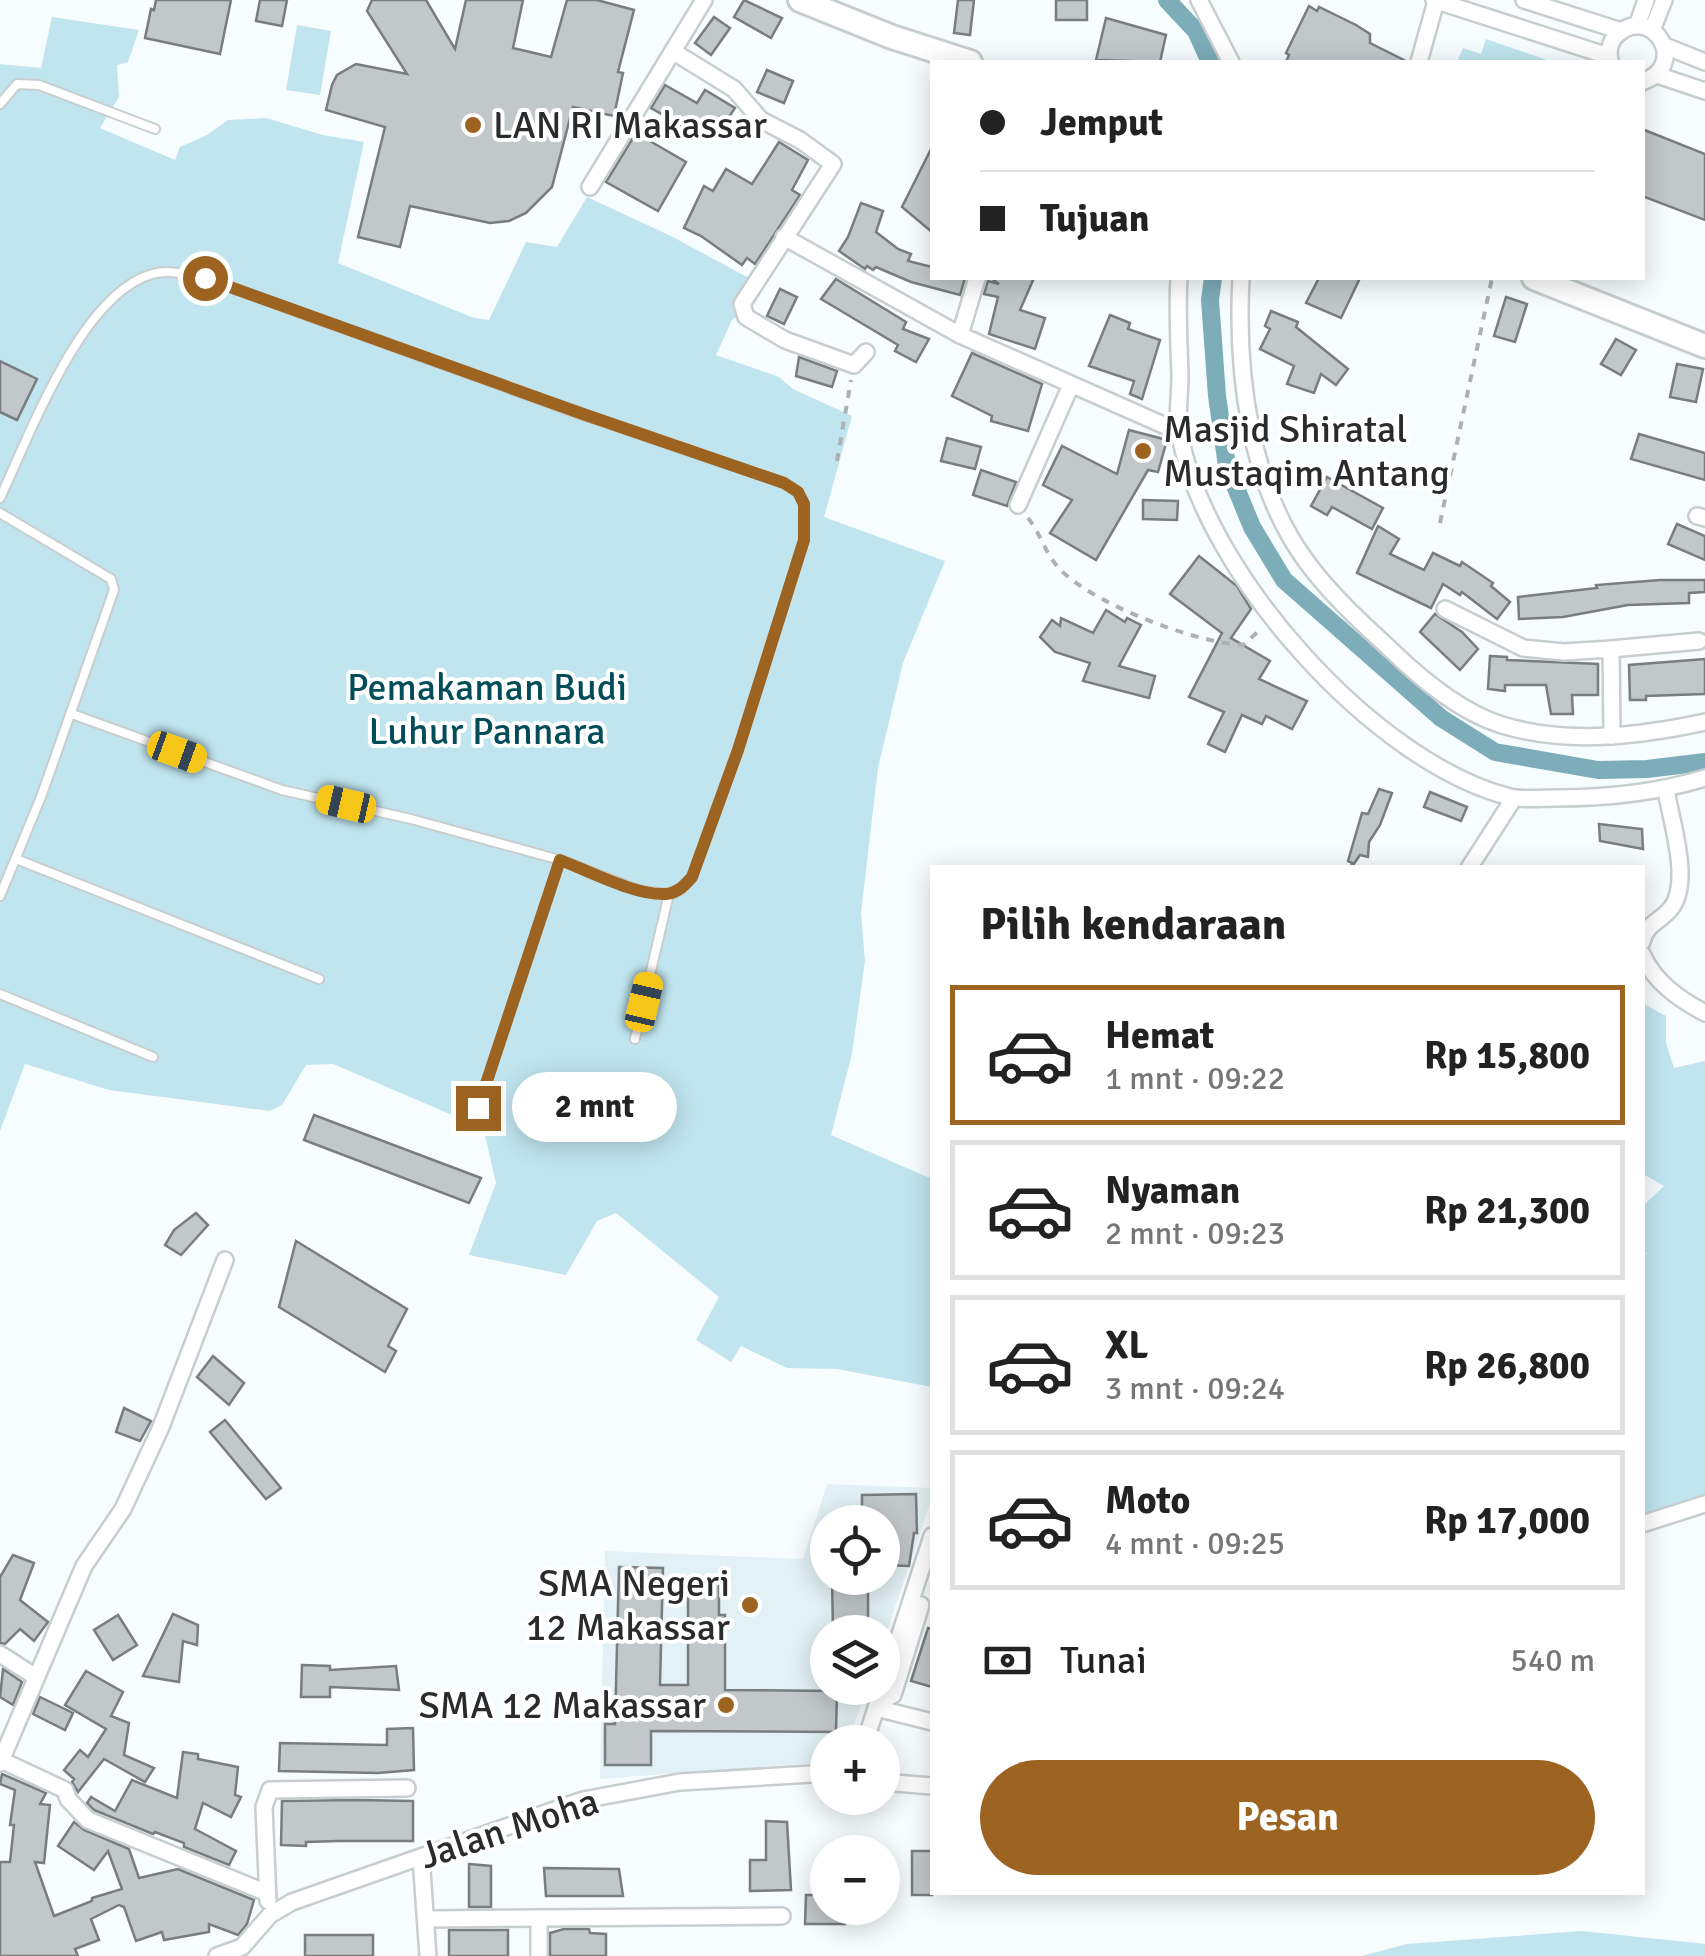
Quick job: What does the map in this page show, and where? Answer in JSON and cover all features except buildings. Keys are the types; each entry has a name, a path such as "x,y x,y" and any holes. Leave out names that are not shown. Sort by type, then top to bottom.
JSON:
{"street":[{"path":"590,187 704,0"},
{"path":"800,0 892,37 964,60"},
{"path":"1200,0 1230,60"},
{"path":"1420,60 1435,0 1609,59 1610,46 1637,29 1664,0"},
{"path":"1524,0 1637,29 1665,46 1705,62"},
{"path":"1637,29 1646,0"},
{"path":"1665,46 1665,62 1650,79 1705,91"},
{"path":"674,52 734,89 761,120 832,160 742,304 746,317 785,340 854,365 866,352"},
{"path":"784,237 960,335 1179,432"},
{"path":"960,335 976,280"},
{"path":"1180,280 1179,432 1205,507 1272,619 1358,710 1440,770 1514,798 1595,798 1666,790 1705,778"},
{"path":"1241,280 1243,368 1252,436 1272,498 1304,558 1336,600 1414,672 1462,706 1500,725 1552,735 1612,736 1705,722"},
{"path":"1539,280 1705,346"},
{"path":"1018,505 1071,385"},
{"path":"1445,609 1523,648 1564,652 1611,650 1698,640"},
{"path":"1611,650 1612,736"},
{"path":"1645,934 1648,926 1673,905 1682,883 1666,790"},
{"path":"1471,865 1514,798"},
{"path":"1645,960 1679,999 1705,1013"},
{"path":"226,1260 146,1460 123,1509 84,1566 1,1761 65,1790 68,1800 88,1820 267,1893"},
{"path":"1645,1523 1705,1504"},
{"path":"871,1725 930,1542"},
{"path":"877,1706 892,1696 930,1572"},
{"path":"0,1654 36,1677"},
{"path":"877,1706 930,1721"},
{"name":"Jalan Moha","path":"217,1956 242,1947 270,1915 292,1902 583,1800 636,1789 738,1777 810,1774"},
{"path":"900,1783 930,1786"},
{"path":"270,1915 264,1807 270,1790 407,1788"},
{"path":"421,1857 428,1956"},
{"path":"427,1919 782,1916"},
{"path":"539,1918 539,1956"}],"lane":[{"path":"0,104 18,84 39,86 155,128"},
{"path":"0,498 77,342 107,300 149,274 167,271 205,278 784,483 798,492 804,504 804,540 738,750 692,877 682,888 668,894 641,891 560,860 411,819 282,790 72,714"},
{"path":"0,513 112,579 113,601 0,894"},
{"path":"16,859 319,979"},
{"path":"478,1108 560,860"},
{"path":"636,1038 668,894"},
{"path":"0,994 152,1058"}],"path":[{"path":"1440,523 1492,280"},
{"path":"837,461 854,365"},
{"path":"1018,505 1057,566 1128,613 1216,644 1243,645 1272,619"}],"shaded area":[{"name":"SMA Negeri 12 Makassar","path":"827,1484 930,1488 930,1503 900,1592 900,1505 820,1505"},
{"name":"SMA Negeri 12 Makassar","path":"810,1537 810,1595 899,1595 892,1615 810,1615 810,1705 861,1705 854,1725 810,1725 810,1763 600,1779 605,1551 803,1559"}],"green space":[{"name":"Pemakaman Budi Luhur Pannara","path":"52,17 139,30 128,62 117,65 119,97 100,128 175,160 180,147 228,120 266,118 364,142 338,263 474,318 489,320 526,242 557,247 587,197 762,285 756,302 732,320 716,355 779,377 793,389 852,416 824,517 945,561 903,663 878,768 861,913 865,961 852,1054 831,1135 930,1178 930,1387 837,1369 787,1368 741,1346 731,1362 696,1340 719,1297 616,1213 597,1221 566,1275 469,1255 496,1183 485,1135 452,1115 333,1064 306,1065 282,1105 270,1111 109,1090 25,1064 0,1131 0,64 41,68"},
{"path":"297,25 331,31 320,95 286,90"},
{"path":"1486,39 1547,60 1458,60 1463,48 1481,54"},
{"path":"1645,1005 1666,1016 1666,1043 1674,1068 1705,1061 1705,1512 1645,1530 1645,1204 1664,1186 1645,1175"},
{"path":"1582,1931 1705,1944 1705,1956 1362,1956 1407,1944"}],"waterway":[{"path":"1167,0 1196,31 1209,60"},
{"path":"1213,280 1210,300 1217,396 1227,466 1252,527 1284,580 1441,718 1495,752 1598,770 1705,762"}],"place":[{"name":"LAN RI Makassar","path":"473,125"},
{"name":"Masjid Shiratal Mustaqim Antang","path":"1143,451"},
{"name":"SMA Negeri 12 Makassar","path":"750,1605"},
{"name":"SMA 12 Makassar","path":"726,1705"}],"route":[{"path":"205,278 784,483 798,492 804,504 804,540 738,750 692,877 682,888 668,894 641,891 560,860 478,1108"}]}
